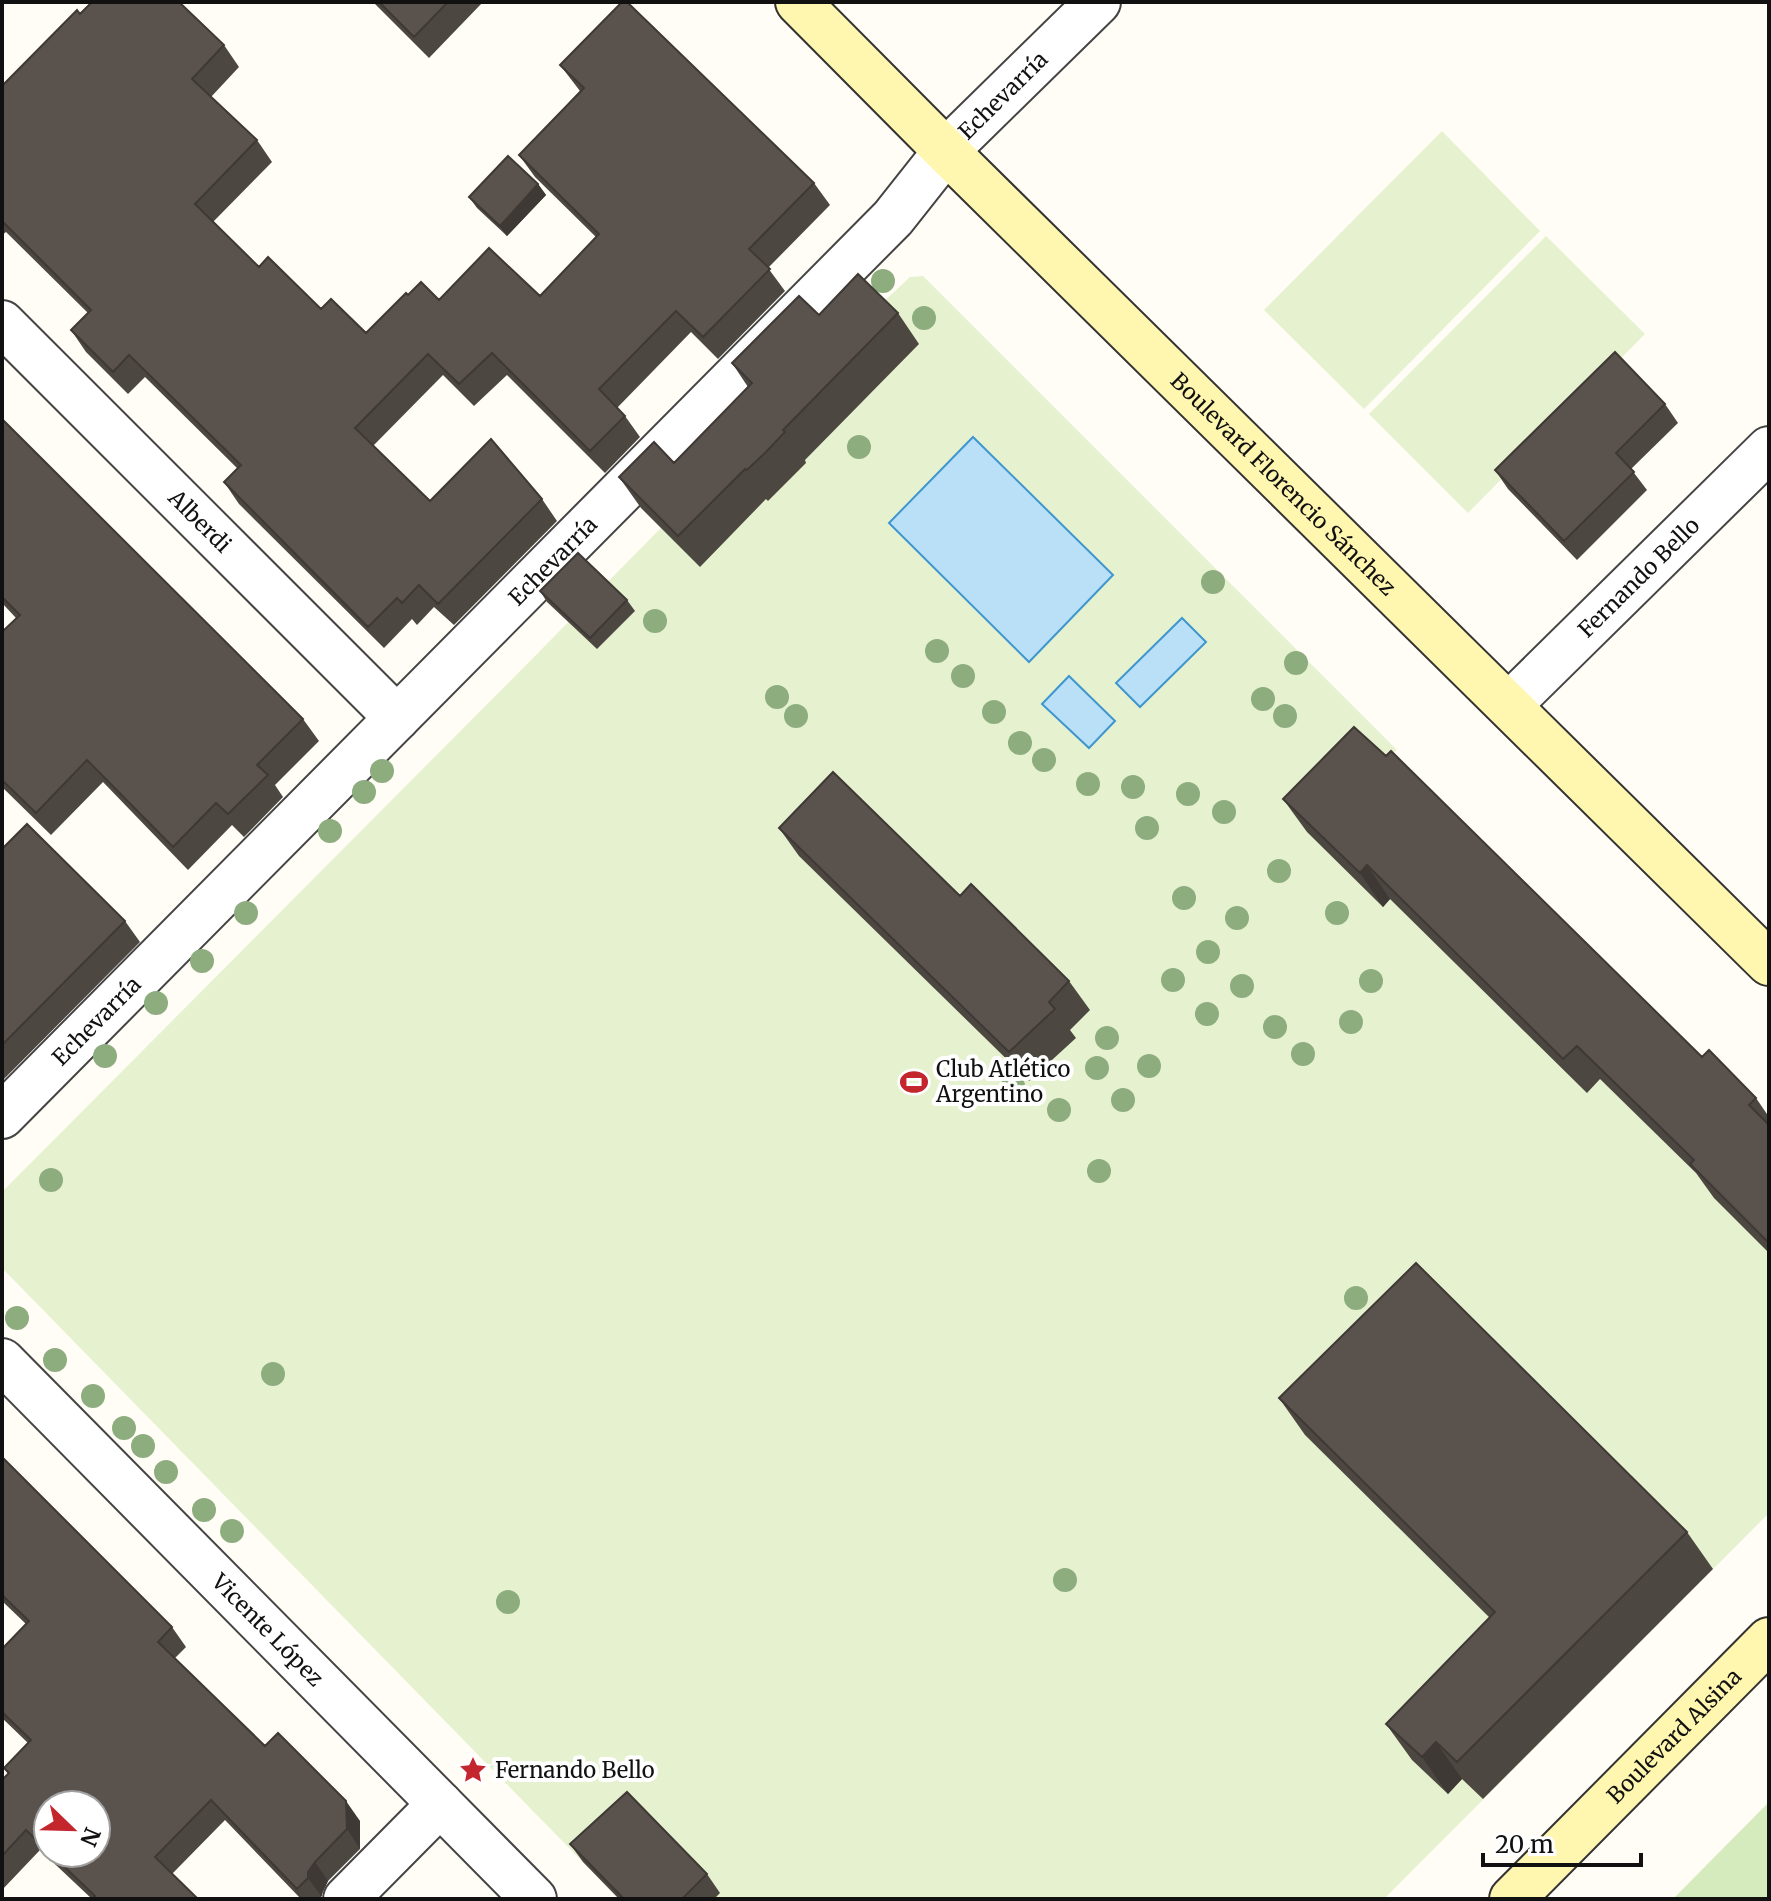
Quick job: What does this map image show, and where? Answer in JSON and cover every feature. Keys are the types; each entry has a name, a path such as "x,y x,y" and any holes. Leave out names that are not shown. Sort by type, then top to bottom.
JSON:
{"main road":[{"name":"Boulevard Florencio Sánchez","path":"798,2 1769,963"},
{"name":"Boulevard Alsina","path":"1512,1899 1769,1640"}],"street":[{"name":"Echevarría","path":"2,1116 893,218 946,151 1098,2"},
{"name":"Alberdi","path":"2,323 397,718"},
{"name":"Fernando Bello","path":"1509,705 1769,449"},
{"name":"Vicente López","path":"2,1361 534,1899"},
{"path":"346,1899 440,1804"}],"green space":[{"path":"1442,131 1540,231 1364,409 1264,310"},
{"path":"1546,236 1645,334 1468,513 1369,414"},
{"name":"Club Atlético Argentino","path":"923,276 1397,750 1388,757 1769,1135 1769,1513 1384,1899 619,1899 2,1268 2,1192 880,305 910,277"},
{"path":"1769,1802 1769,1899 1673,1899"}],"water":[{"path":"973,437 1113,575 1029,662 889,523"},
{"path":"1182,618 1206,642 1140,707 1116,683"},
{"path":"1069,676 1115,721 1089,748 1042,704"}],"building":[{"path":"92,2 179,2 224,45 192,79 257,140 195,204 259,267 268,257 321,309 331,299 366,333 421,282 439,300 489,248 540,296 599,234 519,155 584,88 560,65 622,2 627,2 814,183 749,249 770,269 703,337 676,311 599,389 625,416 590,451 492,353 459,384 428,354 355,428 430,501 491,439 542,499 438,604 419,585 402,603 397,598 368,627 224,482 241,465 129,355 113,372 71,330 91,310 2,221 2,86 77,10 80,14"},
{"path":"379,2 448,2 414,37"},
{"path":"508,156 538,184 500,226 469,197"},
{"path":"858,274 898,313 783,430 785,432 765,453 678,536 619,477 654,442 674,463 752,383 732,363 799,296 819,315"},
{"path":"1615,352 1665,404 1616,453 1634,472 1564,541 1495,470"},
{"path":"2,419 303,719 257,765 268,775 228,814 216,803 173,847 87,760 36,813 2,780 2,632 20,615 2,597"},
{"path":"578,553 627,600 590,638 540,591"},
{"path":"1354,727 1386,756 1391,751 1702,1057 1709,1050 1756,1098 1749,1105 1769,1125 1769,1243 1690,1164 1694,1160 1577,1046 1563,1059 1367,865 1360,873 1283,799"},
{"path":"833,772 960,896 971,884 1069,981 1049,1002 1055,1009 1009,1052 779,828"},
{"path":"27,824 125,921 2,1045 2,849"},
{"path":"1416,1263 1687,1532 1457,1762 1436,1742 1422,1757 1386,1724 1495,1612 1279,1398"},
{"path":"2,1457 172,1627 158,1642 265,1746 278,1733 346,1801 347,1829 315,1862 308,1872 308,1878 297,1889 211,1800 155,1857 198,1899 92,1899 95,1896 67,1869 112,1869 112,1789 32,1789 32,1836 26,1830 2,1856 2,1780 9,1773 4,1768 31,1740 2,1712 2,1649 29,1621 2,1595"},
{"path":"627,1792 707,1874 682,1899 624,1899 570,1844"}],"place":[{"name":"Club Atlético Argentino","path":"914,1082"},
{"name":"Fernando Bello","path":"473,1770"}]}
